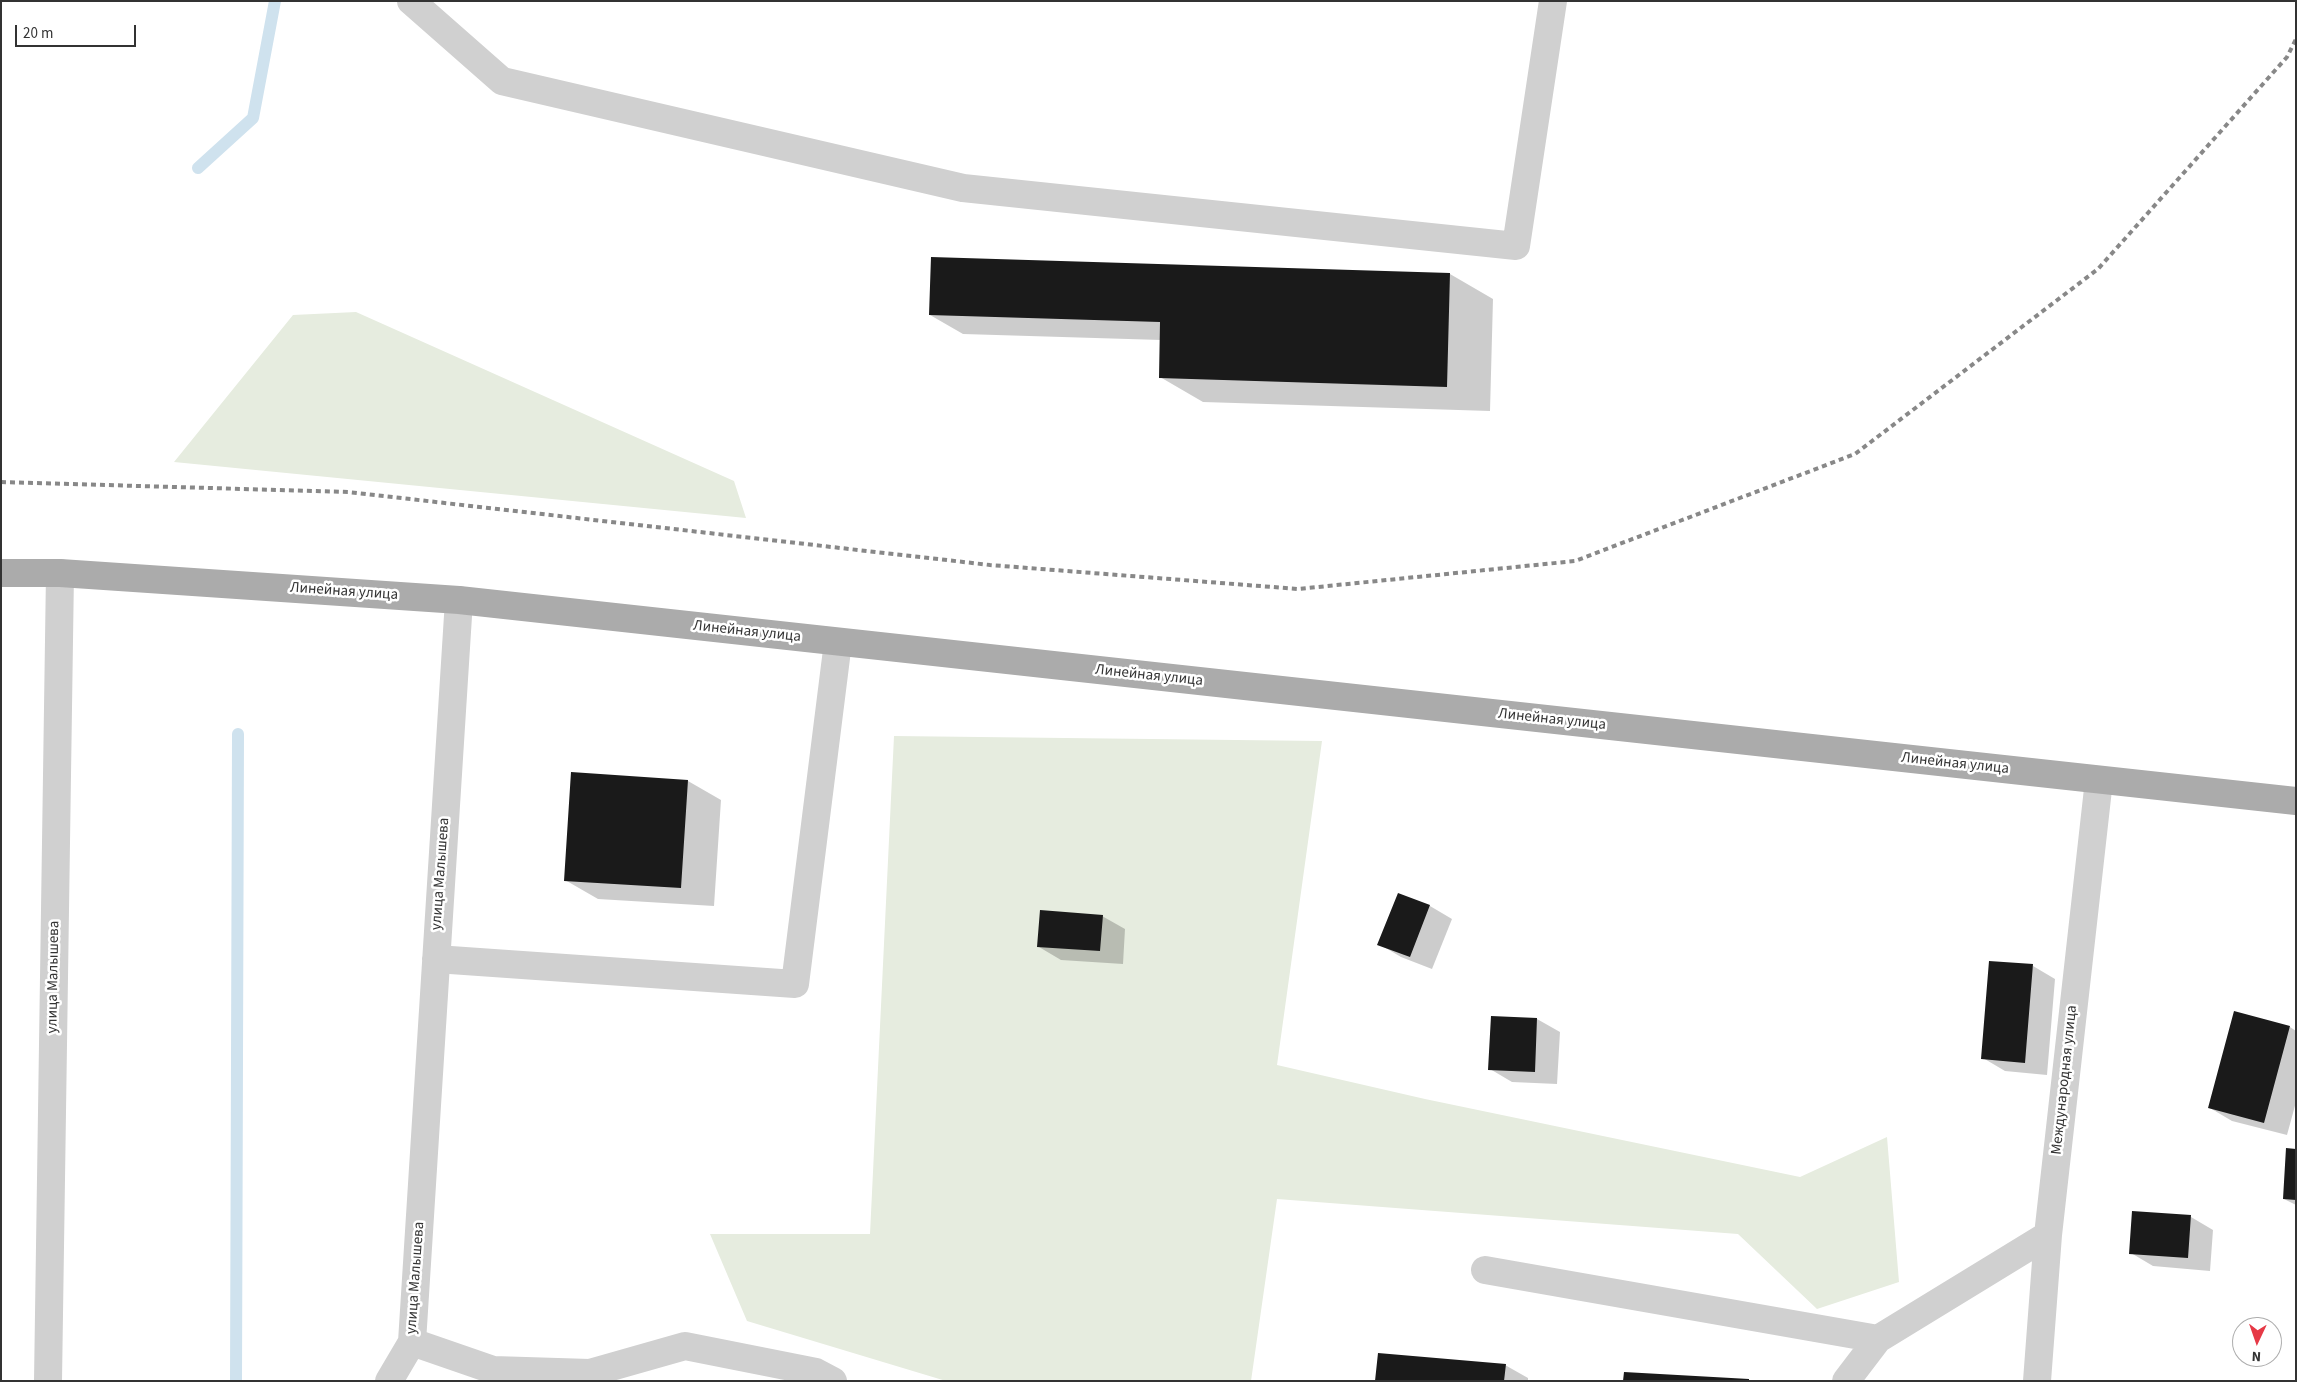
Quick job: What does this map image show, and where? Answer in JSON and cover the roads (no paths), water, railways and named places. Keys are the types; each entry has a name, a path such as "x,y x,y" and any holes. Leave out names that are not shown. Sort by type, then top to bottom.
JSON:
{"main road":[{"name":"Линейная улица","path":"1,573 60,573 458,600 2296,801"}],"street":[{"path":"411,1 502,81 963,188 1516,246 1553,1"},
{"name":"улица Малышева","path":"48,1381 60,573"},
{"name":"улица Малышева","path":"388,1381 412,1342 458,600"},
{"path":"436,959 795,984 838,642"},
{"name":"Международная улица","path":"2037,1381 2048,1235 2099,780"},
{"path":"1846,1381 1878,1339 2048,1235"},
{"path":"1485,1270 1878,1339"},
{"path":"412,1342 493,1370 590,1373 686,1346 816,1372 833,1381"}],"waterway":[{"path":"198,168 253,118 275,1"},
{"path":"236,1381 238,734"}],"railway":[{"path":"1,482 348,492 990,565 1298,589 1575,561 1855,454 2098,269 2287,57 2296,39"}]}
